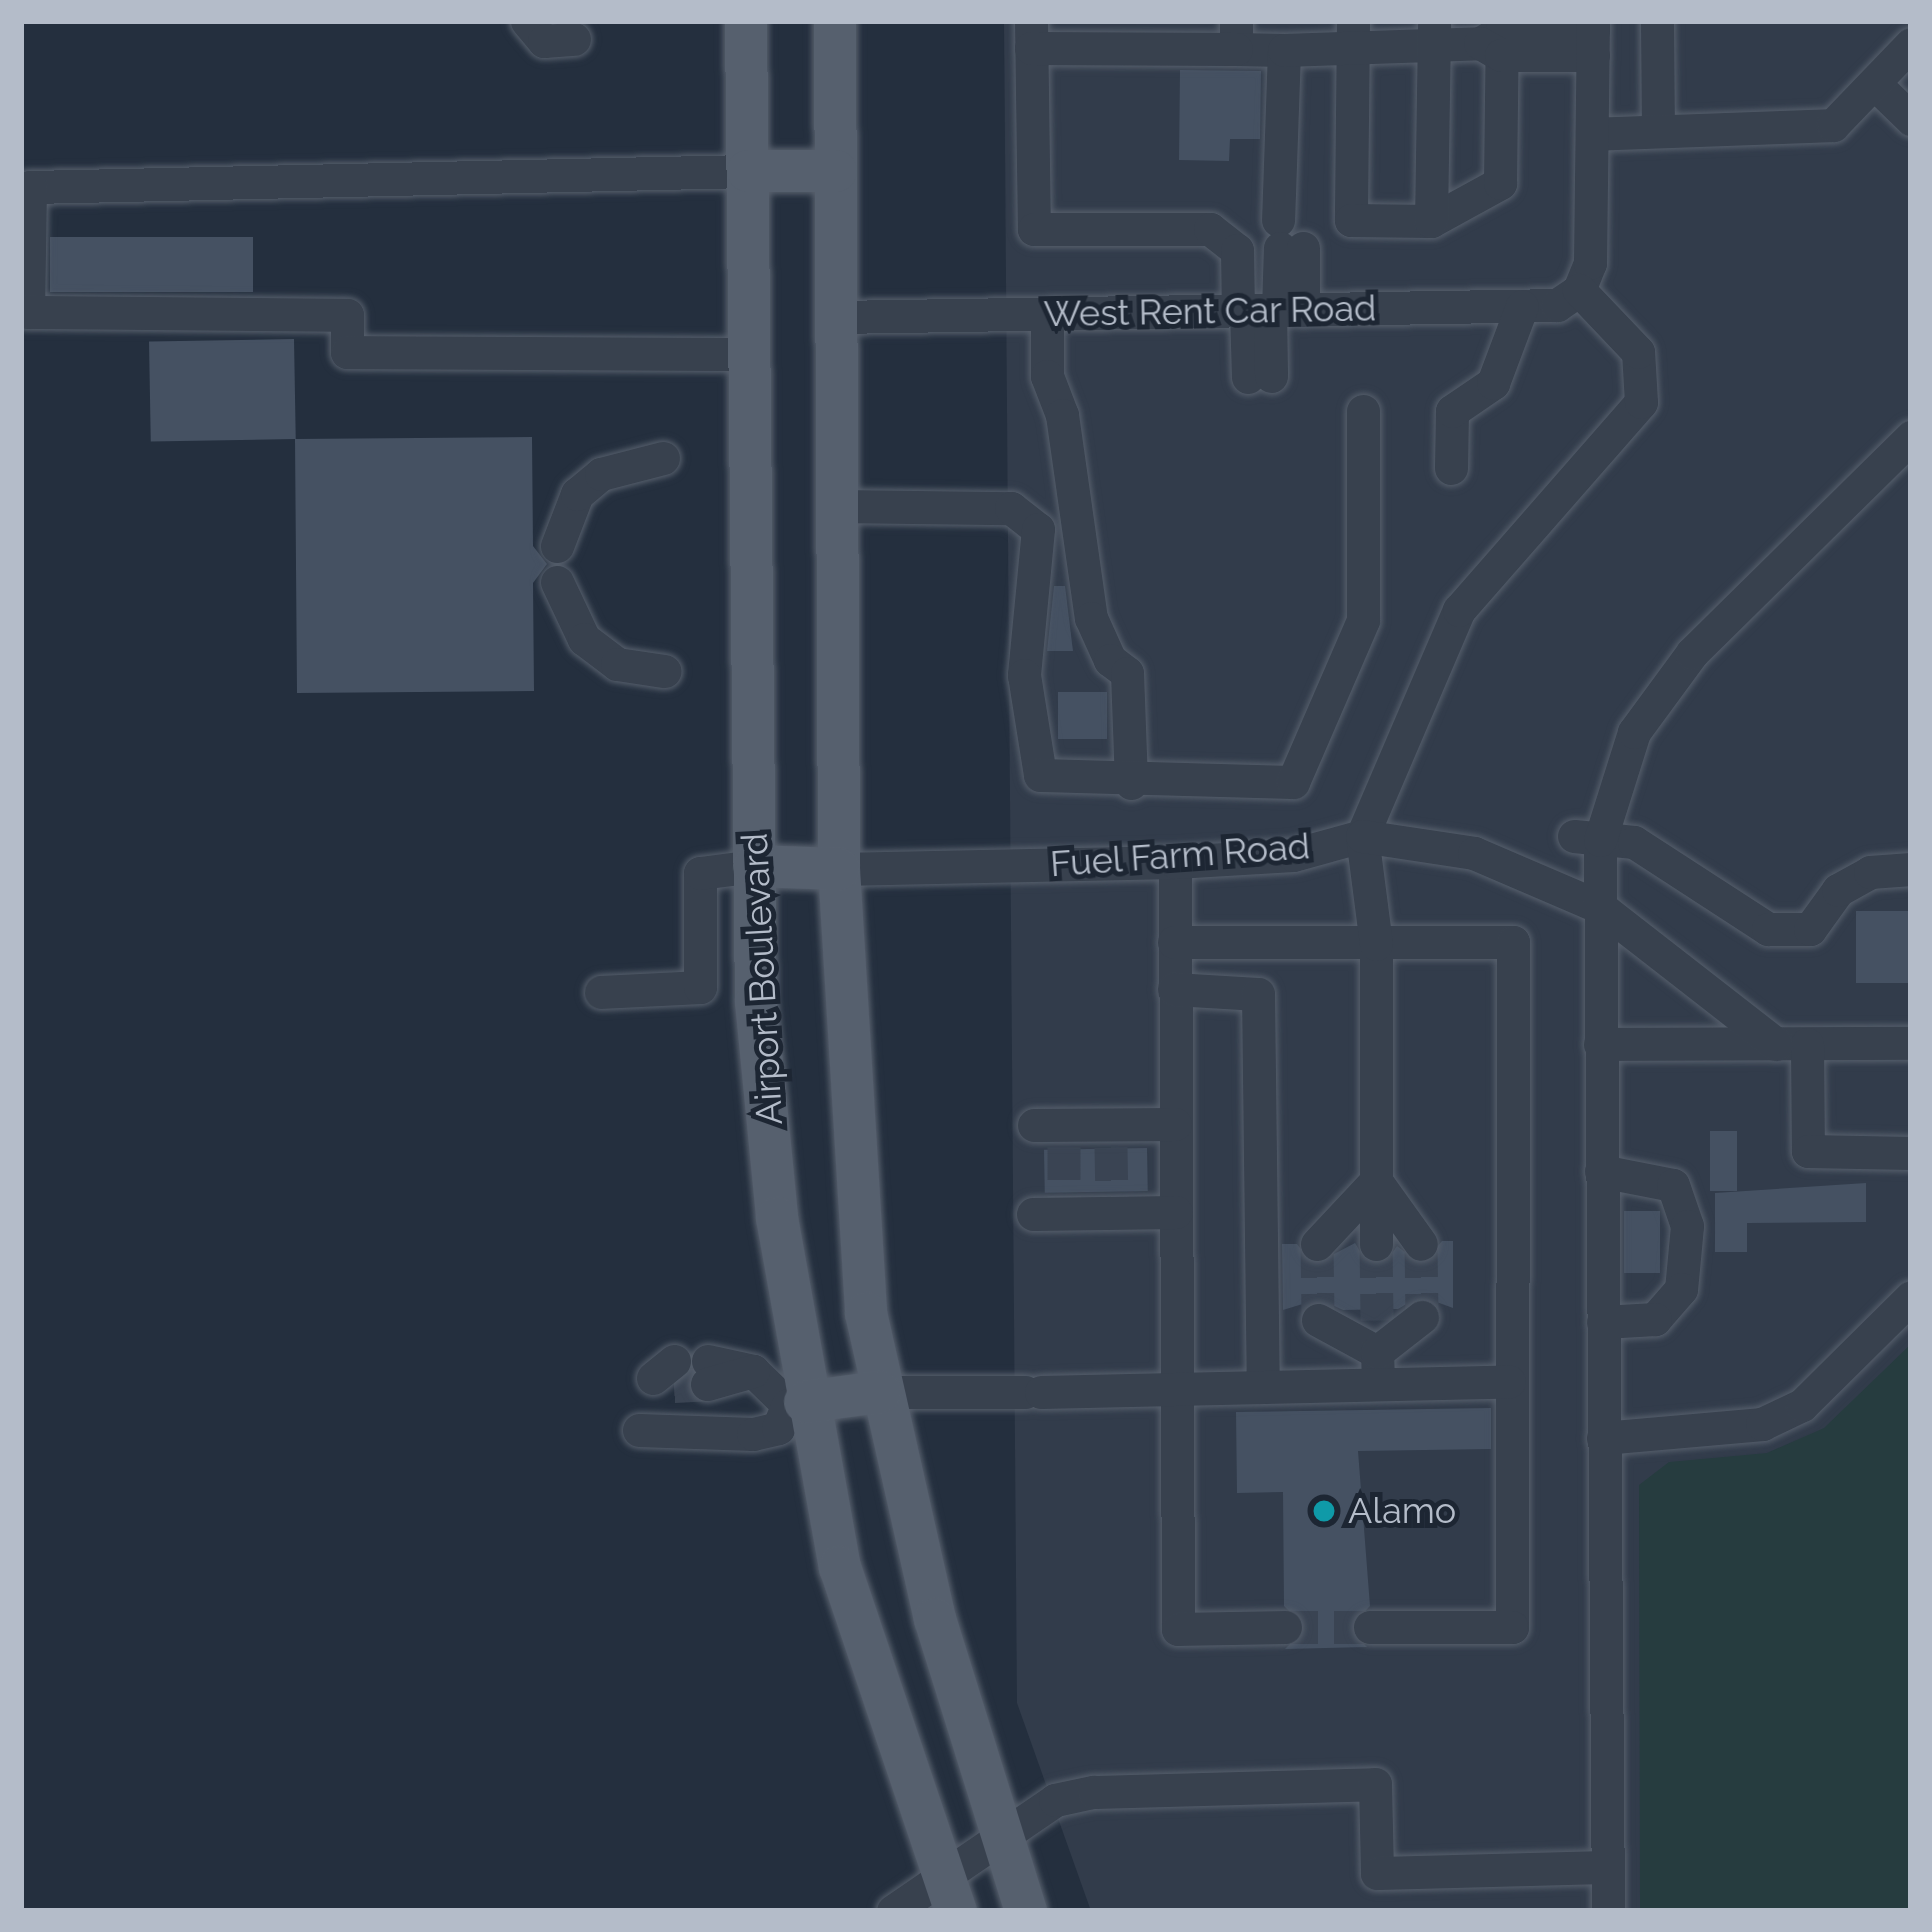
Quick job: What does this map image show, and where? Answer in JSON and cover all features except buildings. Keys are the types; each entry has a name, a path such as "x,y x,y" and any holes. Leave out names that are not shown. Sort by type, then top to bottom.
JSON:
{"main road":[{"name":"Airport Boulevard","path":"746,21 755,1002 797,1404 840,1567 956,1911"},
{"path":"835,21 839,869 847,1108 880,1392 998,1838 1026,1911"},
{"path":"748,171 836,170"},
{"path":"754,866 839,869"},
{"path":"797,1404 880,1392"}],"street":[{"path":"527,21 544,40 574,39"},
{"path":"1657,21 1658,131"},
{"path":"1353,31 1351,220 1431,221 1500,183 1496,37"},
{"path":"1267,310 1226,236 1034,229 1031,34 1236,35 1284,50 1353,31 1496,37 1593,35 1590,263 1579,290"},
{"path":"1431,221 1434,32"},
{"path":"1592,134 1833,124 1911,44"},
{"path":"1260,376 1267,310 1291,234 1283,175 1284,50"},
{"path":"1874,83 1911,119"},
{"path":"748,171 30,187 24,313 347,315 347,352 752,354"},
{"name":"West Rent Car Road","path":"836,317 1557,305 1579,290"},
{"name":"Fuel Farm Road","path":"839,869 1293,855 1363,836 1459,610 1641,402 1638,352 1579,290"},
{"path":"1451,468 1452,411 1493,383 1522,306"},
{"path":"1047,314 1046,376 1062,415 1091,618 1110,660 1127,673 1131,783"},
{"path":"836,506 1025,514 1038,529 1039,562 1024,596 1031,757 1052,779 1293,782 1363,620 1363,411"},
{"path":"1608,1911 1600,908 1587,838 1634,732 1684,644 1901,435"},
{"path":"557,546 577,494 601,473 663,458"},
{"path":"557,582 584,639 617,664 664,671"},
{"path":"1376,1244 1376,944 1363,836 1474,853 1600,908 1792,1044 1808,1151 1911,1154"},
{"path":"1587,838 1634,842 1768,929 1810,929 1838,890 1870,872 1911,869"},
{"path":"1174,862 1178,1629 1285,1627"},
{"path":"601,992 700,987 700,873 754,866"},
{"path":"1174,942 1513,942 1512,1627 1370,1628"},
{"path":"1174,989 1258,994 1263,1387"},
{"path":"1600,1044 1911,1043"},
{"path":"1054,1132 1112,1136 1175,1124"},
{"path":"1601,1171 1673,1185 1687,1226 1681,1289 1655,1319 1603,1322"},
{"path":"1376,1181 1421,1244"},
{"path":"1317,1244 1376,1181"},
{"path":"1054,1210 1112,1207 1176,1212"},
{"path":"1604,1438 1762,1424 1802,1405 1911,1297"},
{"path":"880,1392 1263,1387 1377,1352 1422,1317"},
{"path":"1318,1320 1377,1352 1509,1381"},
{"path":"639,1430 753,1434 778,1428 797,1404 753,1371 691,1373"},
{"path":"893,1911 940,1871 1055,1800 1094,1792 1375,1784 1377,1873 1607,1867"}],"shaded area":[{"path":"1004,21 1911,21 1911,1911 1091,1911 1017,1703"}],"green space":[{"path":"1911,1344 1911,1911 1640,1911 1639,1485 1669,1462 1767,1453 1824,1428"}],"tunnel":[{"path":"1064,1147 1064,1201"},
{"path":"1111,1147 1112,1202"},
{"path":"1317,1244 1318,1320"},
{"path":"1376,1244 1377,1320"},
{"path":"1421,1244 1422,1317"},
{"path":"674,1386 707,1384"},
{"path":"1285,1627 1370,1627"}],"place":[{"name":"Alamo","path":"1324,1511"}]}
